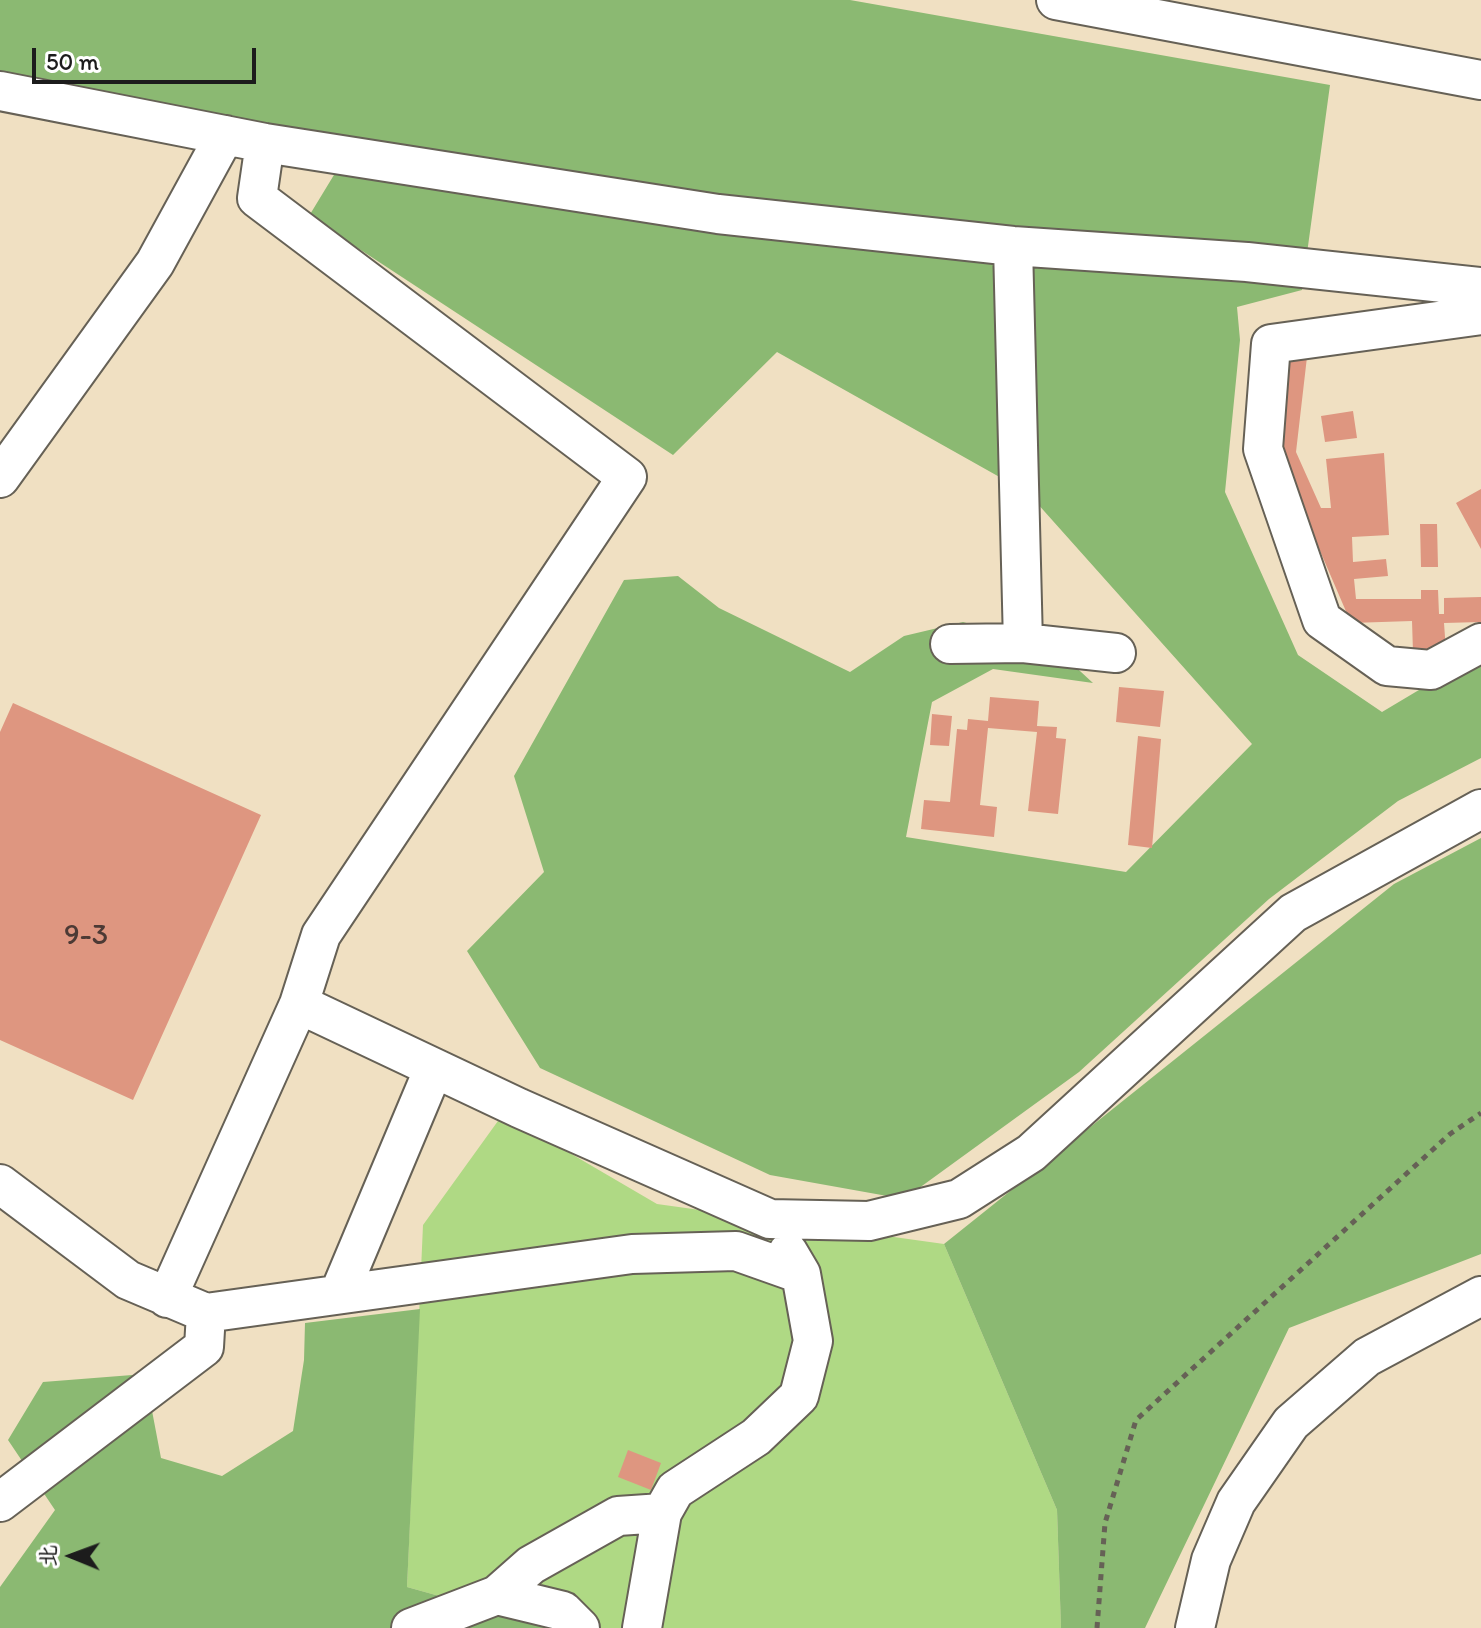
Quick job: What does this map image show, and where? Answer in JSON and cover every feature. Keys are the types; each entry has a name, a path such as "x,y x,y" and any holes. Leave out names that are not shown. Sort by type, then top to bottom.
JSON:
{"street":[{"path":"1056,0 1481,80"},
{"path":"0,91 265,143 718,214 1013,246 1247,262 1481,287"},
{"path":"0,478 155,263 225,135"},
{"path":"167,1298 299,1004 321,935 627,477 257,198 265,143"},
{"path":"1013,246 1023,643"},
{"path":"1481,315 1271,344 1263,449 1322,620 1387,666 1431,670 1481,643"},
{"path":"950,644 1023,643 1116,653"},
{"path":"299,1004 770,1219 869,1221 959,1199 1031,1153 1293,913 1481,809"},
{"path":"339,1294 434,1068"},
{"path":"0,1184 128,1280 206,1313 632,1254 736,1251 801,1274"},
{"path":"642,1628 662,1513 675,1490 756,1437 799,1396 813,1341 801,1274 770,1219"},
{"path":"1195,1628 1211,1560 1236,1502 1291,1423 1367,1357 1481,1296"},
{"path":"0,1502 204,1347 206,1313"},
{"path":"411,1628 497,1595 531,1565 618,1516 662,1513"},
{"path":"497,1595 563,1611 580,1628"}],"path":[{"path":"1097,1628 1105,1523 1136,1420 1450,1134 1481,1113"}],"green space":[{"path":"0,0 850,0 1330,85 1302,290 1237,307 1240,340 1225,492 1298,655 1382,712 1481,653 1481,758 1398,801 1269,899 1079,1072 904,1199 770,1175 540,1068 467,951 544,872 514,776 624,580 678,576 719,608 850,672 904,636 963,622 1055,648 1093,683 993,669 932,702 906,837 1126,872 1252,744 1028,493 777,352 673,455 309,216 354,142 0,77"},
{"path":"1481,838 1481,1254 1289,1328 1145,1628 1061,1628 1057,1510 944,1244 1394,884"},
{"path":"503,1114 657,1204 944,1244 1057,1510 1061,1628 554,1628 407,1587 423,1225"},
{"path":"420,1309 407,1587 554,1628 0,1628 0,1587 55,1510 8,1440 43,1382 145,1374 161,1458 222,1476 293,1431 304,1360 305,1323"}],"building":[{"path":"1289,357 1307,357 1296,452 1321,508 1331,508 1326,459 1384,453 1389,535 1352,537 1353,562 1386,559 1388,576 1354,579 1356,599 1421,599 1421,590 1438,590 1439,614 1444,614 1444,598 1481,597 1481,622 1444,623 1446,651 1413,652 1412,621 1351,623 1278,453"},
{"path":"1353,411 1357,438 1325,442 1321,416"},
{"path":"1481,489 1481,549 1456,503"},
{"path":"1420,524 1437,524 1438,567 1421,567"},
{"path":"1119,687 1164,691 1160,727 1116,722"},
{"path":"990,697 1039,701 1037,726 1057,727 1056,738 1066,739 1058,814 1028,811 1037,732 988,728 980,805 997,807 994,837 921,829 924,800 950,802 957,729 967,730 968,719 988,721"},
{"path":"13,703 261,815 133,1100 0,1040 0,732"},
{"path":"932,714 952,716 949,746 930,745"},
{"path":"1138,736 1161,739 1152,848 1128,845"},
{"path":"628,1450 661,1463 651,1490 618,1477"}]}
